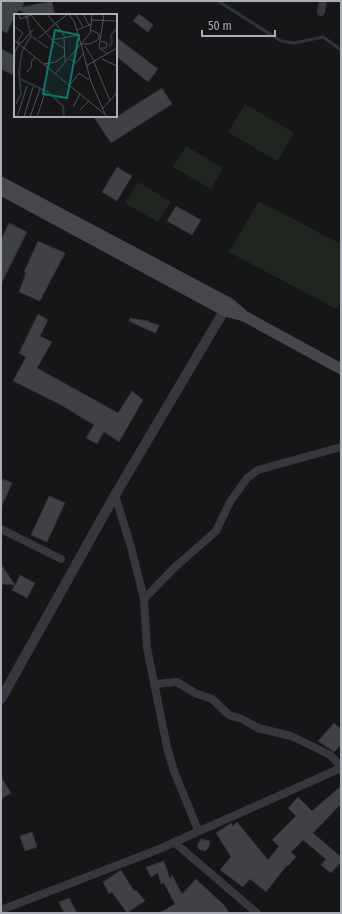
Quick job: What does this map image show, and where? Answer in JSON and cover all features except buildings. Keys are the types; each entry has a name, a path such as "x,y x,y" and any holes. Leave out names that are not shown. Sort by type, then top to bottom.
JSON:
{"main road":[{"path":"1,182 227,307"},
{"path":"1,190 341,368"}],"street":[{"path":"322,12 323,1"},
{"path":"1,700 115,495 227,307"},
{"path":"144,599 180,563 216,531 230,502 247,478 258,470 341,447"},
{"path":"115,495 131,547 144,599 147,648 170,760 198,830"},
{"path":"1,528 61,559"},
{"path":"1,910 174,842 198,830 341,768 330,756 312,746 291,736 258,728 242,719 229,715 212,699 195,693 178,682 154,684"},
{"path":"174,842 257,913"}],"shaded area":[{"path":"245,104 294,133 277,161 228,132"},
{"path":"186,146 223,168 211,189 173,167"},
{"path":"138,182 171,202 158,222 125,203"},
{"path":"259,201 341,244 341,299 336,309 229,252"}],"waterway":[{"path":"218,1 281,41 294,43 323,37 341,50"}]}
